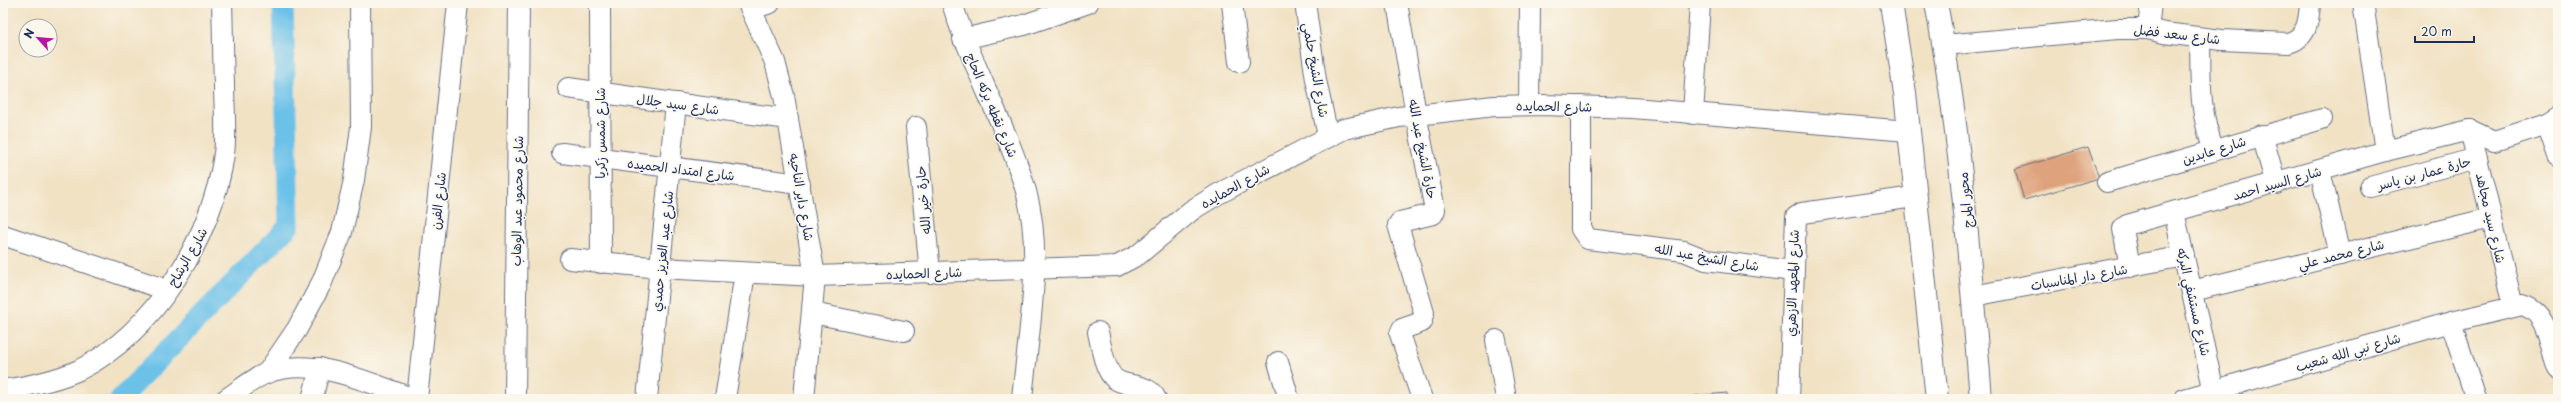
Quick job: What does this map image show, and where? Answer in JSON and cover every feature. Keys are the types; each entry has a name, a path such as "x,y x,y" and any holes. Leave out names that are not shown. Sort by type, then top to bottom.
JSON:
{"main road":[{"path":"1891,3 1900,56 1914,197 1937,399"},
{"name":"محور المرج","path":"1936,3 1944,45 1962,170 1981,399"}],"street":[{"name":"شارع الرشاح","path":"3,390 53,380 79,370 98,358 128,335 167,290 189,258 205,226 218,192 224,153 225,113 222,3"},
{"path":"267,373 297,329 322,282 342,232 354,180 361,127 360,3"},
{"name":"شارع الفرن","path":"416,399 458,3"},
{"name":"شارع محمود عبد الوهاب","path":"515,399 519,3"},
{"name":"شارع شمس زكريا","path":"600,3 601,262"},
{"name":"شارع نقطه بركه الحاج","path":"952,3 963,38 1010,142 1026,193 1033,234 1034,270 1022,399"},
{"path":"963,38 1024,25 1088,3"},
{"path":"1232,3 1239,62"},
{"name":"شارع الشيخ حلمي","path":"1305,3 1316,80 1328,136"},
{"name":"حارة الشيخ عبد الله","path":"1397,3 1435,213 1398,224 1423,318 1402,329 1400,334 1422,399"},
{"path":"1528,105 1530,3"},
{"path":"1694,114 1700,3"},
{"path":"2148,29 2151,3"},
{"name":"شارع سعد فضل","path":"1944,45 2117,29 2148,29 2164,34 2200,38 2288,43 2296,41 2308,25 2310,3"},
{"path":"2363,3 2385,151"},
{"name":"شارع داير الناحيه","path":"757,5 775,62 788,119 816,276 804,399"},
{"path":"2200,38 2202,108 2204,124 2214,150"},
{"name":"شارع سيد جلال","path":"568,88 788,119"},
{"name":"شارع عبد العزيز حمدي","path":"647,399 676,103"},
{"name":"شارع الحمايده","path":"570,259 660,268 816,276 1105,267 1128,262 1199,206 1328,136 1352,126 1416,114 1494,106 1581,106 1908,131"},
{"name":"شارع الشيخ عبد الله","path":"1581,106 1581,229 1588,239 1684,250 1706,260 1793,271"},
{"name":"شارع عابدين","path":"2107,182 2262,135 2322,119"},
{"path":"2470,130 2494,142 2552,120 2558,156"},
{"name":"حارة خير الله","path":"916,126 930,273"},
{"name":"شارع السيد احمد","path":"2130,267 2124,227 2276,184 2385,151 2470,130"},
{"name":"شارع سيد مجاهد","path":"2470,130 2513,306"},
{"path":"2262,135 2276,184"},
{"name":"شارع امتداد الحميده","path":"562,153 800,184"},
{"name":"حارة عمار بن ياسر","path":"2370,187 2477,158"},
{"path":"2320,171 2340,255"},
{"name":"شارع المعهد الازهري","path":"1789,399 1794,221 1798,215 1914,197"},
{"name":"شارع مستشفي البركه","path":"2174,212 2214,392"},
{"name":"شارع محمد علي","path":"2192,291 2491,218"},
{"path":"3,235 167,290"},
{"name":"شارع دار المناسبات","path":"1973,296 2184,256"},
{"path":"725,399 744,272"},
{"path":"2513,306 2531,308 2539,314 2544,322 2558,369"},
{"name":"شارع نبي الله شعيب","path":"2184,399 2214,392 2451,322 2513,306"},
{"path":"812,313 904,331"},
{"path":"2451,322 2476,399"},
{"path":"1098,332 1112,375 1119,381 1146,389 1156,399"},
{"path":"1496,340 1506,399"},
{"path":"1278,362 1289,399"},
{"path":"226,399 267,373 302,367 320,368 416,399"},
{"path":"312,399 320,368"}],"building":[{"path":"2088,147 2099,178 2024,200 2015,169"},
{"path":"1727,393 1727,399 1694,399 1694,396"}],"waterway":[{"path":"120,399 289,226 283,3"}]}
